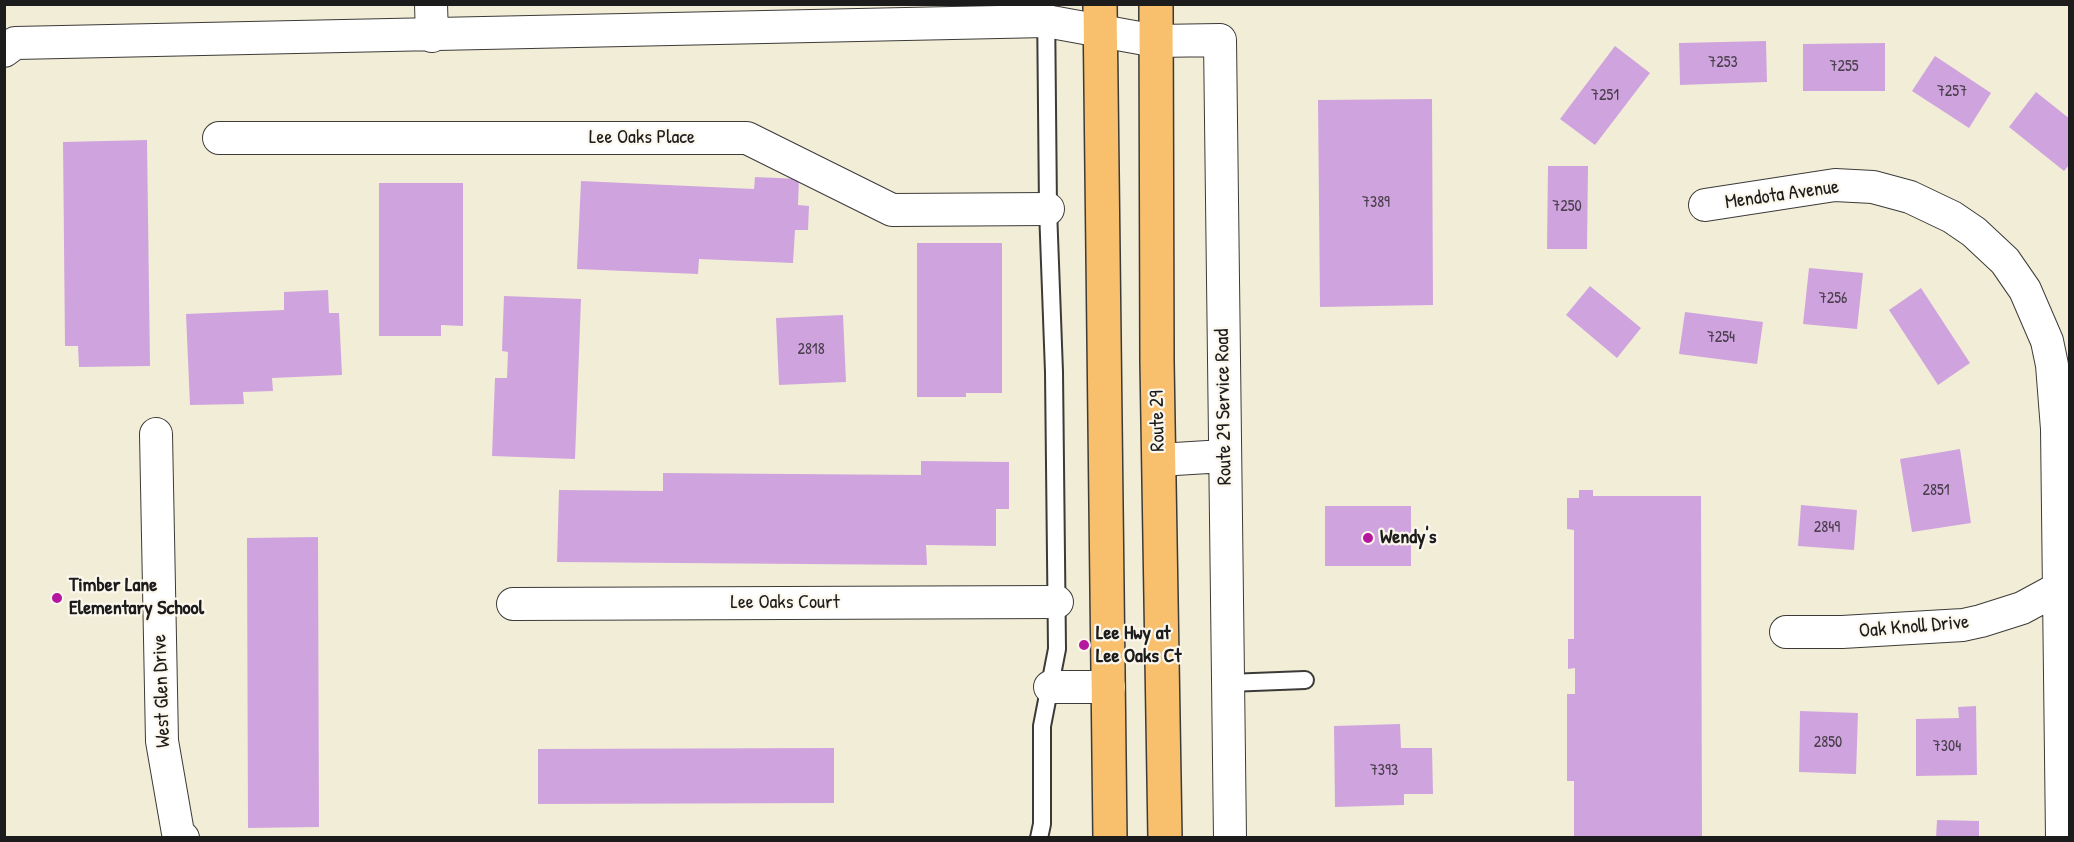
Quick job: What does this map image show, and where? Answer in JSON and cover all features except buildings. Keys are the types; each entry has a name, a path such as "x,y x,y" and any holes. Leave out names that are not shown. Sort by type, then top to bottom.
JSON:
{"main road":[{"name":"Route 29","path":"1156,4 1157,361 1165,837"},
{"path":"1100,18 1110,837"}],"street":[{"path":"431,4 432,36"},
{"path":"4,51 15,43 432,36 1046,13 1100,18 1156,41"},
{"name":"Route 29 Service Road","path":"1156,41 1220,40 1230,837"},
{"name":"Lee Oaks Place","path":"219,138 747,138 892,210 1048,209"},
{"name":"Mendota Avenue","path":"1705,205 1835,185 1873,187 1910,197 1952,217 1974,231 2005,261 2025,290 2047,341 2052,365 2057,429 2064,587 2062,837"},
{"name":"West Glen Drive","path":"156,434 162,741 178,833 183,837"},
{"path":"1159,460 1224,456"},
{"name":"Oak Knoll Drive","path":"1786,633 1842,632 1963,624 1981,621 2022,608 2064,587"},
{"name":"Lee Oaks Court","path":"513,604 1057,602"},
{"path":"1050,687 1109,687"}],"lane":[{"path":"1039,837 1042,824 1042,726 1057,649 1046,13"},
{"path":"1228,683 1305,680"}],"place":[{"name":"Wendy's","path":"1368,538"},
{"name":"Timber Lane Elementary School","path":"57,598"},
{"name":"Lee Hwy at Lee Oaks Ct","path":"1084,645"}]}
